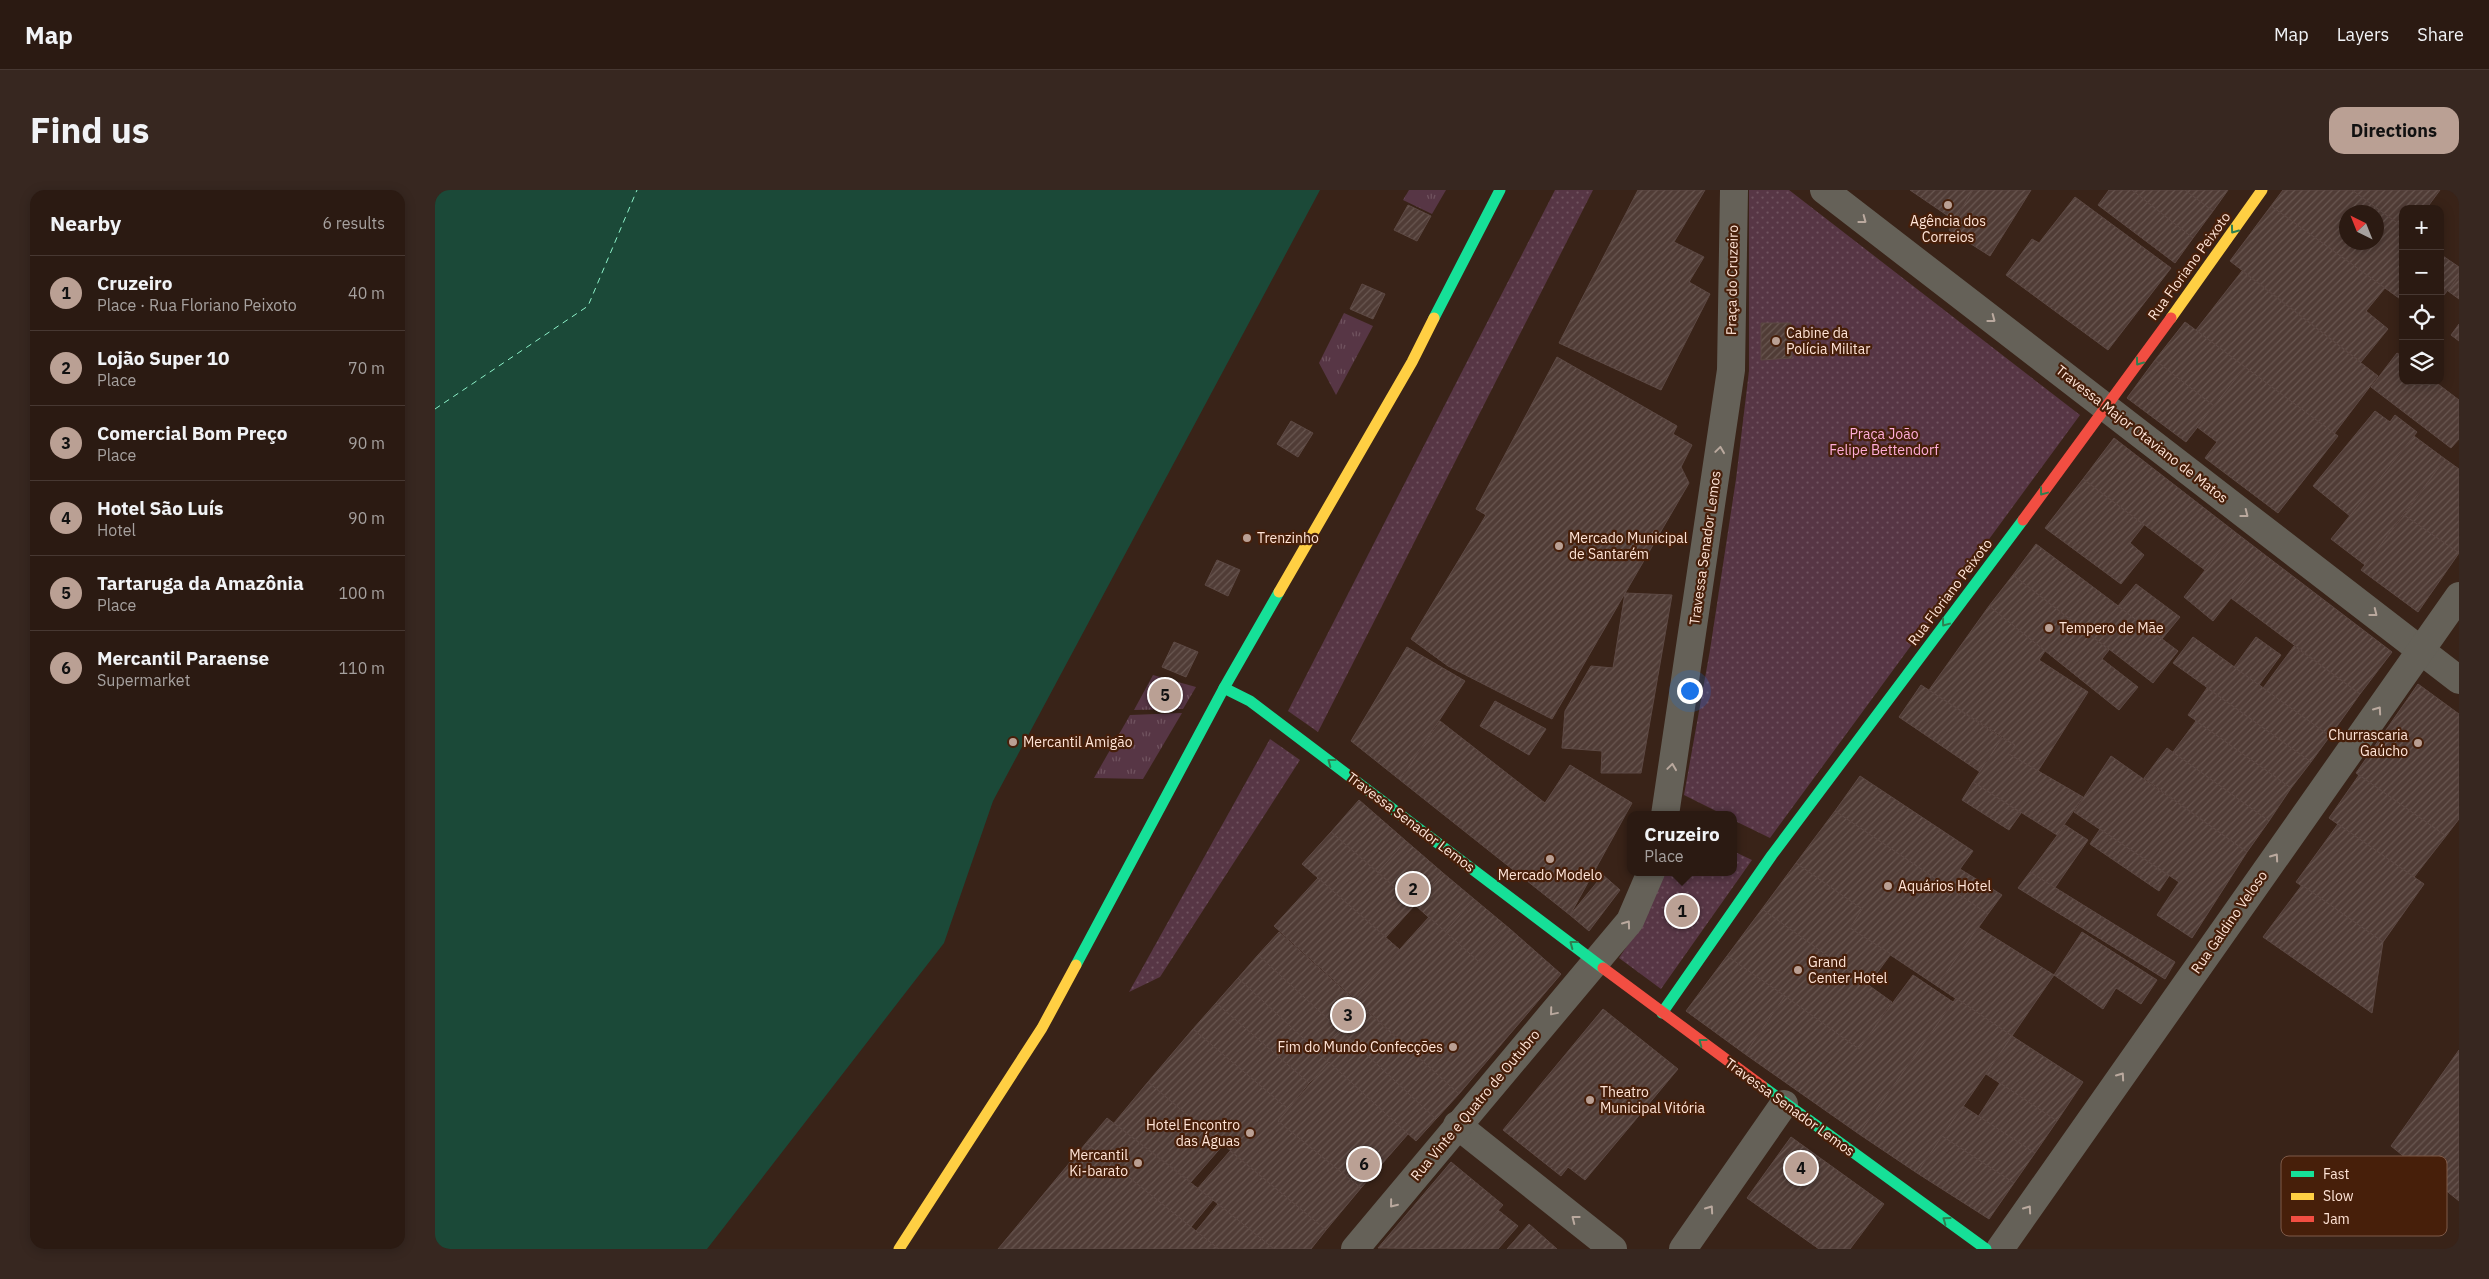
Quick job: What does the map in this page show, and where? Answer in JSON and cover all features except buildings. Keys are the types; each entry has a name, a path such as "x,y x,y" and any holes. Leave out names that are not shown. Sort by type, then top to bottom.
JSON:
{"street":[{"path":"903,1247 1042,1028 1224,688 1412,362 1500,190"},
{"name":"Praça do Cruzeiro","path":"1731,370 1734,190"},
{"name":"Travessa Major Otaviano de Matos","path":"1824,190 2459,680"},
{"name":"Rua Floriano Peixoto","path":"1662,1013 1772,855 2107,407 2262,190"},
{"name":"Travessa Senador Lemos","path":"1666,811 1731,370"},
{"name":"Rua Galdino Veloso","path":"2000,1249 2459,596"},
{"name":"Travessa Senador Lemos","path":"1224,688 1250,701 1784,1104 1986,1249"},
{"path":"1596,961 1630,921 1649,876"},
{"name":"Rua Vinte e Quatro de Outubro","path":"1355,1249 1596,961"},
{"path":"1683,1249 1784,1104"},
{"path":"1457,1125 1613,1249"}],"green space":[{"path":"1409,190 1446,190 1432,214 1403,200"},
{"path":"1555,190 1593,190 1318,732 1288,711"},
{"name":"Praça João Felipe Bettendorf","path":"1749,190 1789,190 2080,415 1770,838 1737,822 1737,811 1716,811 1684,795 1710,650 1736,479 1749,371"},
{"path":"1344,313 1373,326 1336,395 1319,363"},
{"path":"1153,675 1196,687 1183,709 1134,710"},
{"path":"1182,713 1143,779 1094,778 1130,715"},
{"path":"1270,739 1300,760 1160,977 1129,992"},
{"path":"1737,853 1752,860 1661,989 1619,958 1641,925 1662,876 1737,876"}],"shaded area":[{"path":"435,190 1320,190 993,801 944,943 707,1249 435,1249"}],"ferry route":[{"path":"435,409 588,306 637,190"}],"traffic: fast":[{"path":"1434,318 1500,190"},
{"path":"1662,1013 1772,855 2023,520"},
{"path":"1076,965 1224,688 1279,592"},
{"path":"1224,688 1250,701 1603,968"},
{"path":"1762,1086 1986,1249"}],"traffic: slow":[{"path":"2171,318 2262,190"},
{"path":"1279,592 1412,362 1434,318"},
{"path":"899,1249 1042,1028 1076,965"}],"traffic: jam":[{"path":"2023,520 2171,318"},
{"path":"1603,968 1762,1086"}],"place":[{"name":"Agência dos Correios","path":"1948,205"},
{"name":"Cabine da Polícia Militar","path":"1776,341"},
{"name":"Trenzinho","path":"1247,538"},
{"name":"Mercado Municipal de Santarém","path":"1559,546"},
{"name":"Tempero de Mãe","path":"2049,628"},
{"name":"Tartaruga da Amazônia","path":"1165,695"},
{"name":"Mercantil Amigão","path":"1013,742"},
{"name":"Churrascaria Gaúcho","path":"2418,743"},
{"name":"Mercado Modelo","path":"1550,859"},
{"name":"Aquários Hotel","path":"1888,886"},
{"name":"Lojão Super 10","path":"1413,889"},
{"name":"Cruzeiro","path":"1682,911"},
{"name":"Grand Center Hotel","path":"1798,970"},
{"name":"Comercial Bom Preço","path":"1348,1015"},
{"name":"Fim do Mundo Confecções","path":"1453,1047"},
{"name":"Theatro Municipal Vitória","path":"1590,1100"},
{"name":"Hotel Encontro das Águas","path":"1250,1133"},
{"name":"Mercantil Ki-barato","path":"1138,1163"},
{"name":"Mercantil Paraense","path":"1364,1164"},
{"name":"Hotel São Luís","path":"1801,1168"}]}
